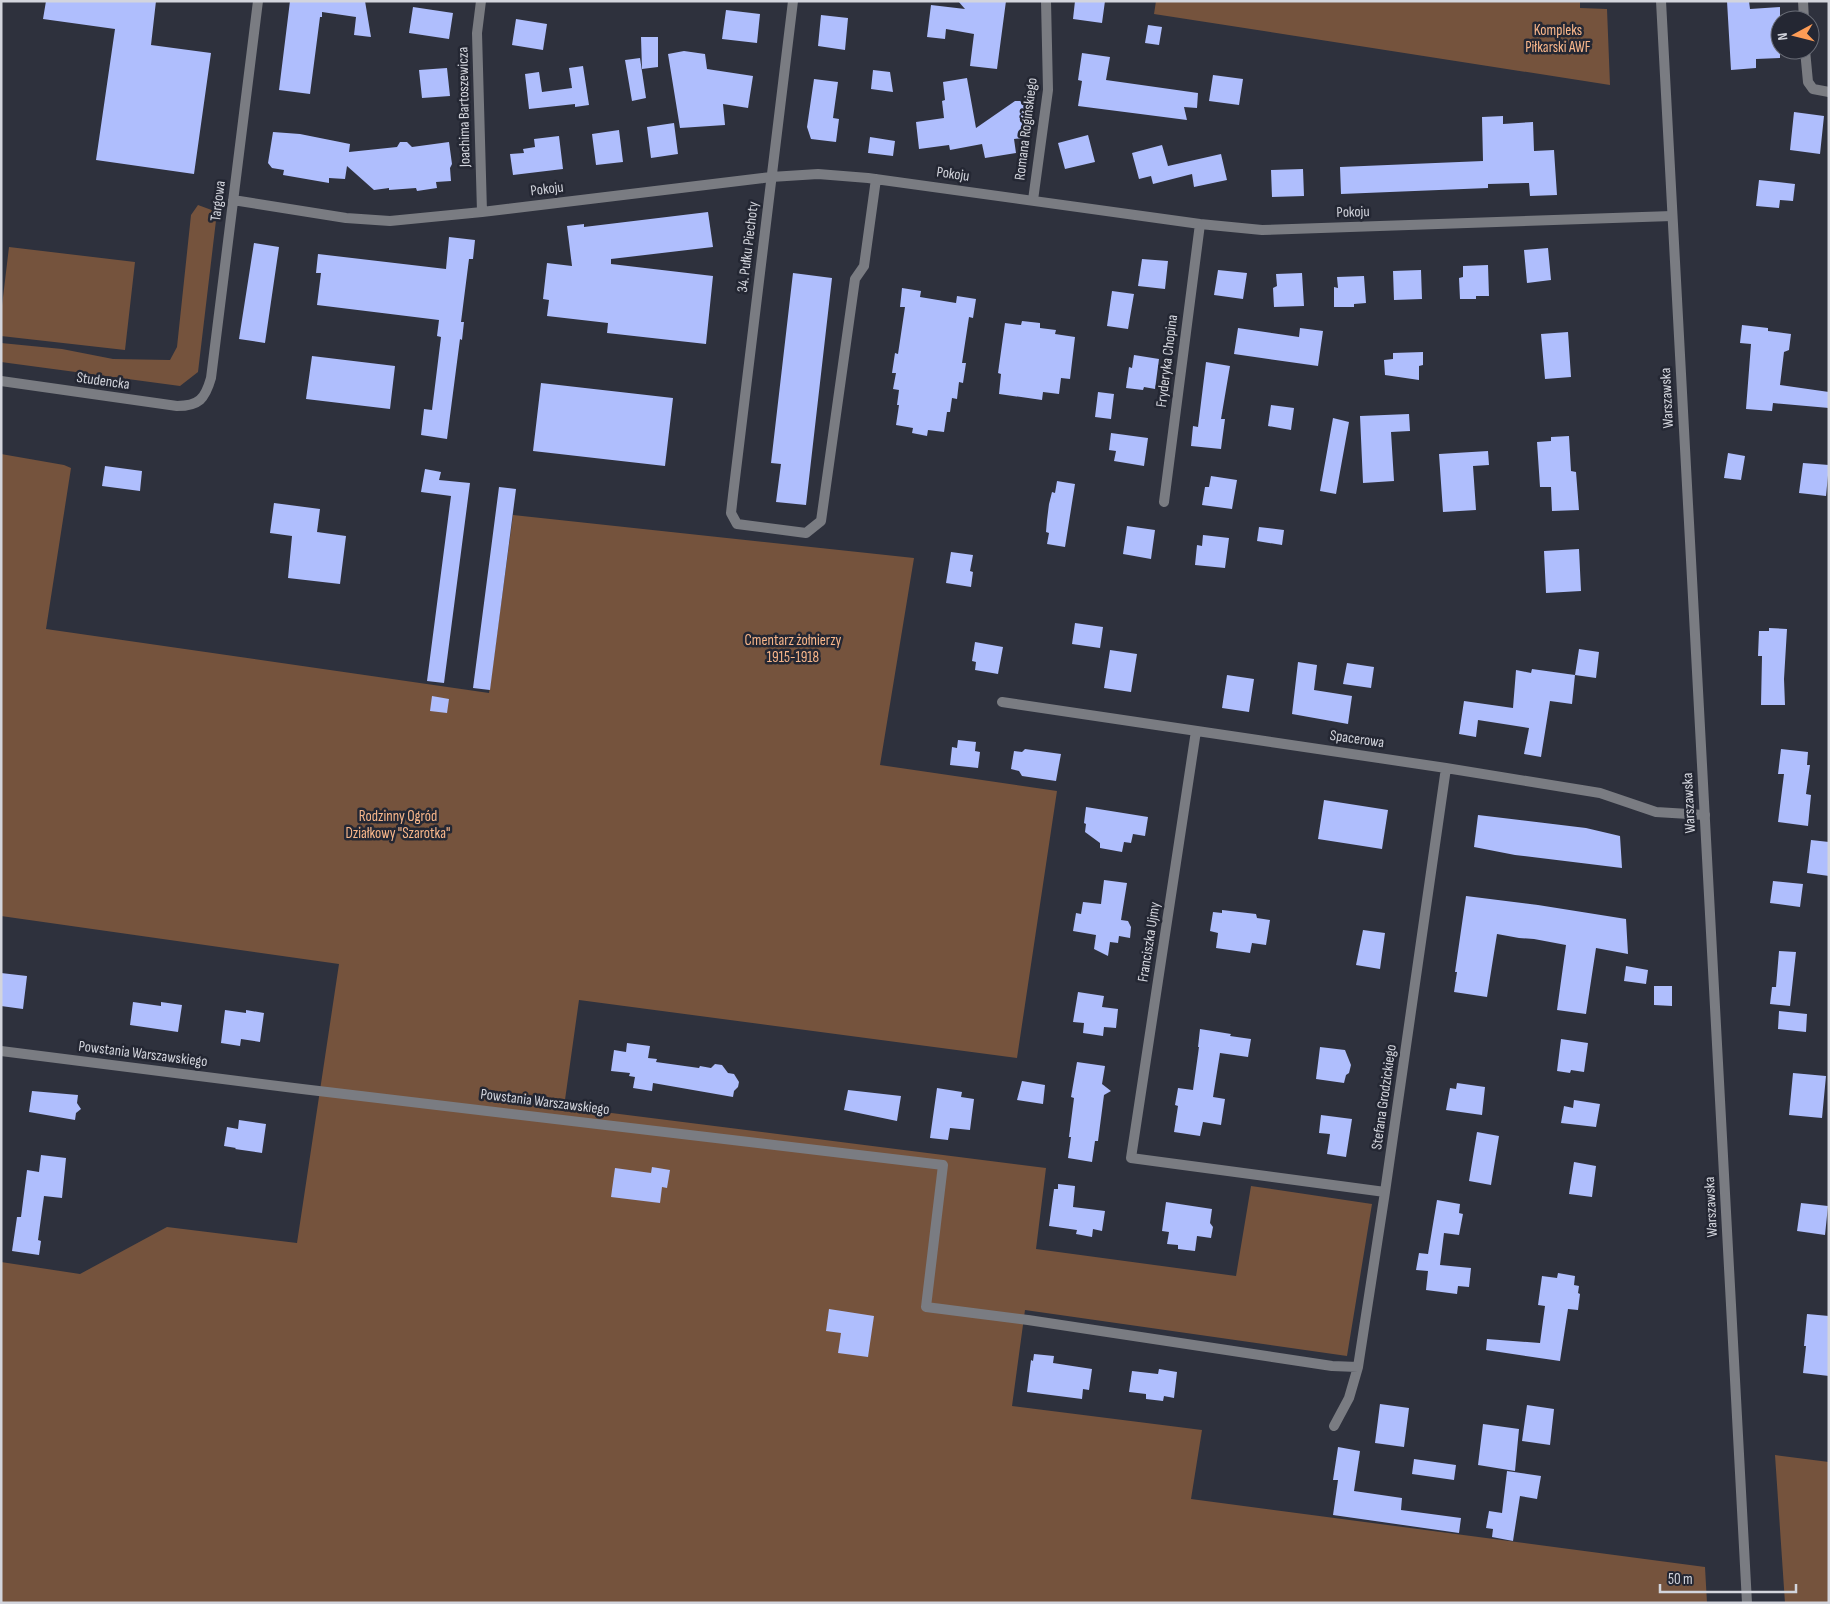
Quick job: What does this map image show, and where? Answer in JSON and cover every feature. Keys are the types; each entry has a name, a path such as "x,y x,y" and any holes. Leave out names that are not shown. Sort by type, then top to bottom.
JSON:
{"street":[{"name":"Targowa","path":"199,401 208,389 211,378 258,1"},
{"name":"Joachima Bartoszewicza","path":"481,1 478,33 482,212"},
{"name":"34. Pułku Piechoty","path":"793,1 731,513 737,524 806,533 821,522 855,279 864,266 876,179"},
{"name":"Romana Rogińskiego","path":"1032,200 1048,90 1046,1"},
{"name":"Warszawska","path":"1661,1 1747,1603"},
{"path":"1806,60 1808,82 1813,89 1829,92"},
{"name":"Pokoju","path":"233,200 346,218 390,221 818,174 876,179 1200,224 1262,230 1672,216"},
{"name":"Fryderyka Chopina","path":"1164,502 1200,224"},
{"name":"Studencka","path":"1,381 177,406 193,405 199,401"},
{"name":"Spacerowa","path":"1002,702 1446,768 1600,793 1656,812 1705,815"},
{"name":"Franciszka Ujmy","path":"1196,731 1131,1158 1385,1192"},
{"name":"Stefana Grodzickiego","path":"1334,1426 1349,1398 1358,1367 1446,768"},
{"name":"Powstania Warszawskiego","path":"1,1051 943,1165 926,1307 1028,1320 1332,1366 1358,1367"}],"green space":[{"name":"Kompleks Piłkarski AWF","path":"1156,1 1580,1 1580,8 1607,9 1610,85 1154,14"},
{"path":"198,205 217,212 198,372 180,386 1,362 1,343 62,349 113,359 170,360 177,347 191,215"},
{"path":"9,247 135,262 125,350 1,336 1,314"},
{"path":"1,454 64,465 71,468 46,629 489,693 513,515 914,558 880,765 1057,791 1017,1058 579,1000 564,1107 1046,1168 1036,1249 1236,1276 1251,1186 1372,1204 1347,1356 1025,1310 1012,1406 1202,1430 1191,1499 1705,1567 1707,1603 1,1603 1,1262 80,1274 167,1227 297,1243 339,964 1,916"},
{"path":"1775,1455 1829,1462 1829,1603 1785,1603"}],"building":[{"path":"46,1 156,1 151,45 211,53 194,174 96,160 115,29 43,19"},
{"path":"290,1 365,1 371,37 354,35 356,17 322,12 310,94 279,90"},
{"path":"958,1 1006,1 997,69 970,66 974,34 946,29 945,39 927,37 931,5 965,9"},
{"path":"1075,1 1105,1 1102,23 1073,19"},
{"path":"1727,1 1749,1 1750,9 1780,7 1780,10 1770,10 1770,58 1756,59 1756,68 1731,70"},
{"path":"413,7 453,13 449,39 409,33"},
{"path":"726,10 760,14 757,43 722,39"},
{"path":"821,15 848,18 845,50 818,46"},
{"path":"516,19 547,24 543,50 512,45"},
{"path":"1148,25 1162,27 1159,45 1145,43"},
{"path":"641,37 658,37 658,67 642,69"},
{"path":"684,51 705,54 707,69 753,76 748,108 723,104 725,125 680,128 668,54"},
{"path":"1082,53 1110,57 1106,80 1198,93 1197,108 1184,107 1187,120 1078,106 1082,81 1078,80"},
{"path":"640,58 646,98 632,101 625,60"},
{"path":"583,66 589,105 575,107 575,104 529,109 525,74 539,72 542,92 572,88 569,68"},
{"path":"447,68 450,96 422,98 419,70"},
{"path":"873,70 890,72 893,92 871,89"},
{"path":"1213,75 1243,79 1239,105 1209,101"},
{"path":"967,78 976,128 1015,101 1020,101 1026,106 1024,138 1014,139 1016,153 985,158 982,144 950,150 949,145 919,149 916,122 944,118 942,101 945,100 943,82"},
{"path":"814,79 838,82 833,118 839,119 836,142 811,139 807,127"},
{"path":"1794,112 1824,116 1820,154 1790,150"},
{"path":"1503,116 1503,124 1533,122 1534,151 1554,150 1557,195 1530,196 1529,183 1488,184 1488,188 1341,194 1340,167 1483,161 1482,117"},
{"path":"674,123 678,154 651,158 647,127"},
{"path":"619,130 623,162 596,165 592,134"},
{"path":"273,132 300,134 350,144 349,152 397,147 400,142 407,142 412,147 449,142 452,164 450,168 451,181 436,182 437,188 417,191 416,188 374,190 347,166 345,179 329,178 329,183 283,175 284,170 272,168 268,163"},
{"path":"1088,135 1095,162 1065,169 1058,143"},
{"path":"559,136 563,169 513,175 510,154 524,153 523,149 535,147 534,139"},
{"path":"870,137 895,141 893,156 868,153"},
{"path":"1162,145 1168,166 1221,154 1227,180 1194,187 1192,174 1153,184 1151,176 1139,179 1132,153"},
{"path":"1303,169 1304,196 1272,197 1271,170"},
{"path":"1759,180 1795,184 1793,201 1780,200 1779,208 1756,206"},
{"path":"708,212 713,247 611,259 611,264 713,276 706,344 607,333 608,323 547,316 549,300 543,299 547,263 572,266 567,226 584,224 584,227"},
{"path":"449,237 475,240 473,259 469,259 461,322 464,322 462,340 460,339 447,439 421,435 424,409 432,410 441,337 437,336 439,320 317,305 321,273 316,273 318,254 446,269"},
{"path":"254,243 279,247 265,343 239,339"},
{"path":"1548,248 1551,280 1527,283 1524,250"},
{"path":"1142,259 1168,261 1165,289 1138,286"},
{"path":"1488,265 1489,296 1476,296 1476,299 1460,299 1459,278 1463,277 1463,266"},
{"path":"1218,270 1247,273 1243,299 1214,295"},
{"path":"1421,270 1422,299 1394,300 1393,271"},
{"path":"793,273 832,278 806,505 776,502 781,464 771,463"},
{"path":"1302,273 1304,306 1274,307 1273,288 1277,286 1276,274"},
{"path":"1364,276 1366,303 1354,304 1354,307 1334,307 1334,287 1338,288 1337,277"},
{"path":"902,288 921,291 920,297 956,303 957,296 976,299 973,318 969,317 962,363 966,363 963,383 959,382 957,399 952,398 950,412 947,412 944,432 928,430 927,436 912,433 913,428 896,425 899,390 893,389 896,373 892,373 895,353 898,354 905,307 900,307"},
{"path":"1112,291 1134,294 1128,329 1107,326"},
{"path":"1022,321 1040,323 1040,328 1056,330 1055,334 1075,337 1070,379 1061,378 1059,394 1043,392 1042,400 999,394 1001,374 998,373 1005,323 1021,325"},
{"path":"1742,325 1768,328 1768,331 1791,334 1789,350 1784,352 1780,385 1829,392 1829,408 1773,403 1772,411 1746,409 1751,344 1740,343"},
{"path":"1238,328 1299,337 1300,328 1323,331 1318,366 1234,354"},
{"path":"1568,332 1571,377 1545,379 1541,334"},
{"path":"1423,352 1423,365 1419,366 1419,380 1385,375 1384,360 1393,359 1393,353"},
{"path":"1134,355 1159,359 1155,389 1144,387 1143,390 1126,388 1129,367 1132,368"},
{"path":"312,356 395,366 390,409 306,399"},
{"path":"1206,362 1230,366 1221,419 1225,419 1221,449 1191,446 1193,426 1198,427"},
{"path":"541,383 673,398 665,466 533,451"},
{"path":"1098,392 1114,394 1111,419 1095,417"},
{"path":"1271,405 1294,408 1291,430 1268,426"},
{"path":"1409,414 1410,431 1391,432 1394,481 1363,483 1360,416"},
{"path":"1333,418 1349,422 1336,494 1320,491"},
{"path":"1111,433 1148,438 1144,466 1114,461 1116,451 1109,450"},
{"path":"1569,436 1571,471 1576,472 1579,510 1552,511 1551,487 1540,487 1537,442 1551,441 1551,437"},
{"path":"1488,451 1489,465 1473,466 1476,510 1443,512 1439,454"},
{"path":"1728,453 1745,456 1741,480 1724,478"},
{"path":"1803,463 1829,465 1826,496 1799,493"},
{"path":"105,466 142,471 140,491 102,486"},
{"path":"425,469 441,472 439,480 470,483 444,683 427,681 451,496 421,492"},
{"path":"1211,476 1237,480 1232,509 1202,505 1205,487 1209,487"},
{"path":"1057,481 1075,484 1065,547 1047,544 1049,533 1046,532 1049,504 1052,492 1055,493"},
{"path":"499,487 516,489 490,690 473,688"},
{"path":"274,503 320,509 317,532 346,536 340,584 288,578 292,536 270,533"},
{"path":"1127,526 1155,530 1151,559 1123,554"},
{"path":"1259,527 1284,530 1282,545 1257,541"},
{"path":"1203,535 1229,538 1225,568 1195,565 1197,545 1202,546"},
{"path":"1579,549 1581,591 1546,593 1544,551"},
{"path":"951,552 973,555 970,571 973,572 971,587 946,583"},
{"path":"1075,623 1103,627 1100,648 1072,644"},
{"path":"1769,628 1787,629 1784,679 1785,705 1761,705 1762,656 1758,656 1759,631 1769,631"},
{"path":"975,642 1003,647 998,674 975,670 976,662 972,661"},
{"path":"1579,649 1599,652 1596,678 1575,675"},
{"path":"1110,650 1137,654 1131,692 1104,688"},
{"path":"1298,662 1317,665 1314,690 1352,696 1348,724 1292,714"},
{"path":"1347,663 1374,667 1371,688 1343,684"},
{"path":"1532,669 1575,675 1572,704 1550,701 1541,757 1524,754 1529,728 1478,720 1476,737 1459,734 1464,701 1513,708 1516,670 1531,673"},
{"path":"1227,675 1254,679 1249,712 1222,708"},
{"path":"432,696 449,699 447,713 430,711"},
{"path":"958,740 976,742 975,751 980,752 978,768 950,765 952,747 957,748"},
{"path":"1025,749 1061,754 1056,781 1022,776 1019,771 1011,769 1014,751 1022,752"},
{"path":"1781,749 1808,752 1807,765 1810,765 1806,794 1811,795 1808,826 1778,822 1784,774 1778,774"},
{"path":"1324,800 1388,810 1382,849 1318,839"},
{"path":"1086,807 1148,817 1145,836 1133,834 1131,843 1124,842 1122,852 1100,848 1100,843 1085,832"},
{"path":"1478,815 1586,828 1620,836 1622,868 1515,855 1474,847"},
{"path":"1811,840 1829,842 1829,876 1807,873"},
{"path":"1104,880 1127,883 1121,920 1128,921 1131,927 1130,938 1119,936 1118,943 1110,942 1108,956 1094,949 1096,935 1073,931 1076,913 1081,914 1083,902 1101,904"},
{"path":"1773,881 1803,884 1800,907 1770,903"},
{"path":"1466,896 1626,919 1628,954 1596,948 1586,1014 1557,1010 1566,945 1534,939 1497,934 1487,997 1454,992"},
{"path":"1222,910 1256,914 1257,918 1270,920 1266,945 1252,943 1250,953 1216,948 1218,933 1210,931 1213,912 1222,913"},
{"path":"1363,930 1385,933 1380,969 1356,965"},
{"path":"1779,951 1796,952 1790,1006 1770,1004 1772,987 1776,987"},
{"path":"1626,966 1648,970 1646,984 1624,981"},
{"path":"1,973 27,976 23,1009 1,1006"},
{"path":"1654,986 1672,986 1672,1006 1654,1005"},
{"path":"1078,992 1104,996 1102,1007 1118,1009 1116,1028 1104,1027 1103,1036 1083,1033 1084,1023 1073,1022"},
{"path":"133,1002 161,1006 161,1002 182,1005 178,1032 130,1025"},
{"path":"225,1010 246,1013 246,1010 264,1013 260,1042 241,1039 240,1046 221,1043"},
{"path":"1779,1011 1807,1014 1806,1032 1778,1029"},
{"path":"1200,1029 1251,1039 1248,1057 1220,1053 1213,1097 1225,1099 1221,1125 1203,1122 1200,1136 1174,1132 1178,1106 1175,1105 1178,1088 1193,1090"},
{"path":"1561,1039 1588,1043 1584,1072 1571,1070 1570,1073 1557,1071"},
{"path":"627,1043 650,1046 648,1058 657,1059 656,1062 699,1068 700,1066 711,1068 715,1064 722,1065 728,1073 734,1074 739,1082 738,1087 734,1091 733,1097 653,1083 652,1091 633,1088 635,1077 629,1076 630,1073 611,1071 614,1050 626,1052"},
{"path":"1320,1047 1345,1050 1351,1065 1344,1083 1316,1079"},
{"path":"1077,1062 1105,1066 1102,1084 1111,1091 1104,1095 1098,1141 1095,1141 1092,1162 1068,1158 1074,1098 1071,1097"},
{"path":"1793,1073 1826,1076 1822,1118 1789,1115"},
{"path":"1022,1081 1045,1085 1043,1104 1017,1100"},
{"path":"1457,1083 1485,1087 1482,1115 1446,1110 1450,1088 1456,1089"},
{"path":"937,1088 962,1092 961,1097 974,1099 970,1130 950,1128 948,1140 930,1138"},
{"path":"848,1090 901,1096 897,1121 844,1110"},
{"path":"32,1091 78,1095 77,1103 81,1109 76,1113 75,1120 29,1112"},
{"path":"1574,1100 1600,1104 1596,1127 1561,1123 1564,1106 1573,1108"},
{"path":"1321,1115 1352,1119 1346,1157 1327,1154 1330,1134 1319,1133"},
{"path":"239,1120 266,1124 262,1153 224,1146 227,1127 238,1129"},
{"path":"1477,1132 1499,1136 1491,1185 1469,1181"},
{"path":"41,1155 66,1158 62,1198 44,1196 38,1240 41,1241 39,1255 12,1251 17,1217 21,1217 27,1170 39,1172"},
{"path":"1574,1162 1596,1166 1592,1197 1569,1194"},
{"path":"652,1167 670,1170 667,1188 662,1187 660,1203 611,1197 615,1168 651,1173"},
{"path":"1058,1184 1075,1186 1073,1207 1105,1211 1102,1231 1093,1229 1092,1237 1076,1234 1077,1230 1049,1226 1054,1189 1058,1189"},
{"path":"1437,1200 1460,1204 1459,1213 1463,1214 1459,1235 1444,1233 1440,1265 1471,1268 1469,1287 1458,1286 1457,1294 1426,1290 1428,1271 1416,1270 1419,1253 1428,1254"},
{"path":"1166,1202 1212,1209 1210,1223 1213,1227 1211,1238 1197,1236 1195,1251 1178,1249 1178,1245 1167,1244 1169,1232 1162,1231"},
{"path":"1801,1203 1828,1206 1825,1235 1797,1231"},
{"path":"1558,1273 1575,1276 1574,1285 1579,1286 1578,1293 1580,1294 1578,1310 1568,1309 1560,1361 1486,1350 1487,1339 1540,1343 1545,1306 1538,1305 1542,1276 1557,1278"},
{"path":"829,1309 874,1316 868,1357 838,1353 841,1333 826,1331"},
{"path":"1807,1314 1829,1316 1829,1376 1803,1373"},
{"path":"1034,1354 1054,1356 1053,1363 1092,1369 1089,1390 1083,1389 1082,1399 1027,1392 1031,1360 1033,1361"},
{"path":"1159,1369 1177,1372 1174,1398 1164,1396 1163,1401 1146,1399 1146,1394 1129,1392 1132,1371 1158,1374"},
{"path":"1380,1404 1409,1408 1404,1447 1375,1443"},
{"path":"1527,1405 1554,1409 1550,1445 1522,1441"},
{"path":"1483,1424 1519,1429 1515,1471 1478,1465"},
{"path":"1338,1447 1360,1451 1354,1491 1402,1498 1401,1510 1461,1518 1459,1533 1333,1515 1338,1480 1333,1480"},
{"path":"1414,1459 1456,1465 1454,1480 1412,1474"},
{"path":"1507,1471 1541,1476 1537,1499 1520,1496 1513,1541 1492,1537 1493,1529 1486,1528 1489,1511 1502,1513"}],"park label":[{"name":"Cmentarz żołnierzy 1915-1918","path":"793,648"},
{"name":"Rodzinny Ogród Działkowy \"Szarotka\"","path":"398,824"}]}
